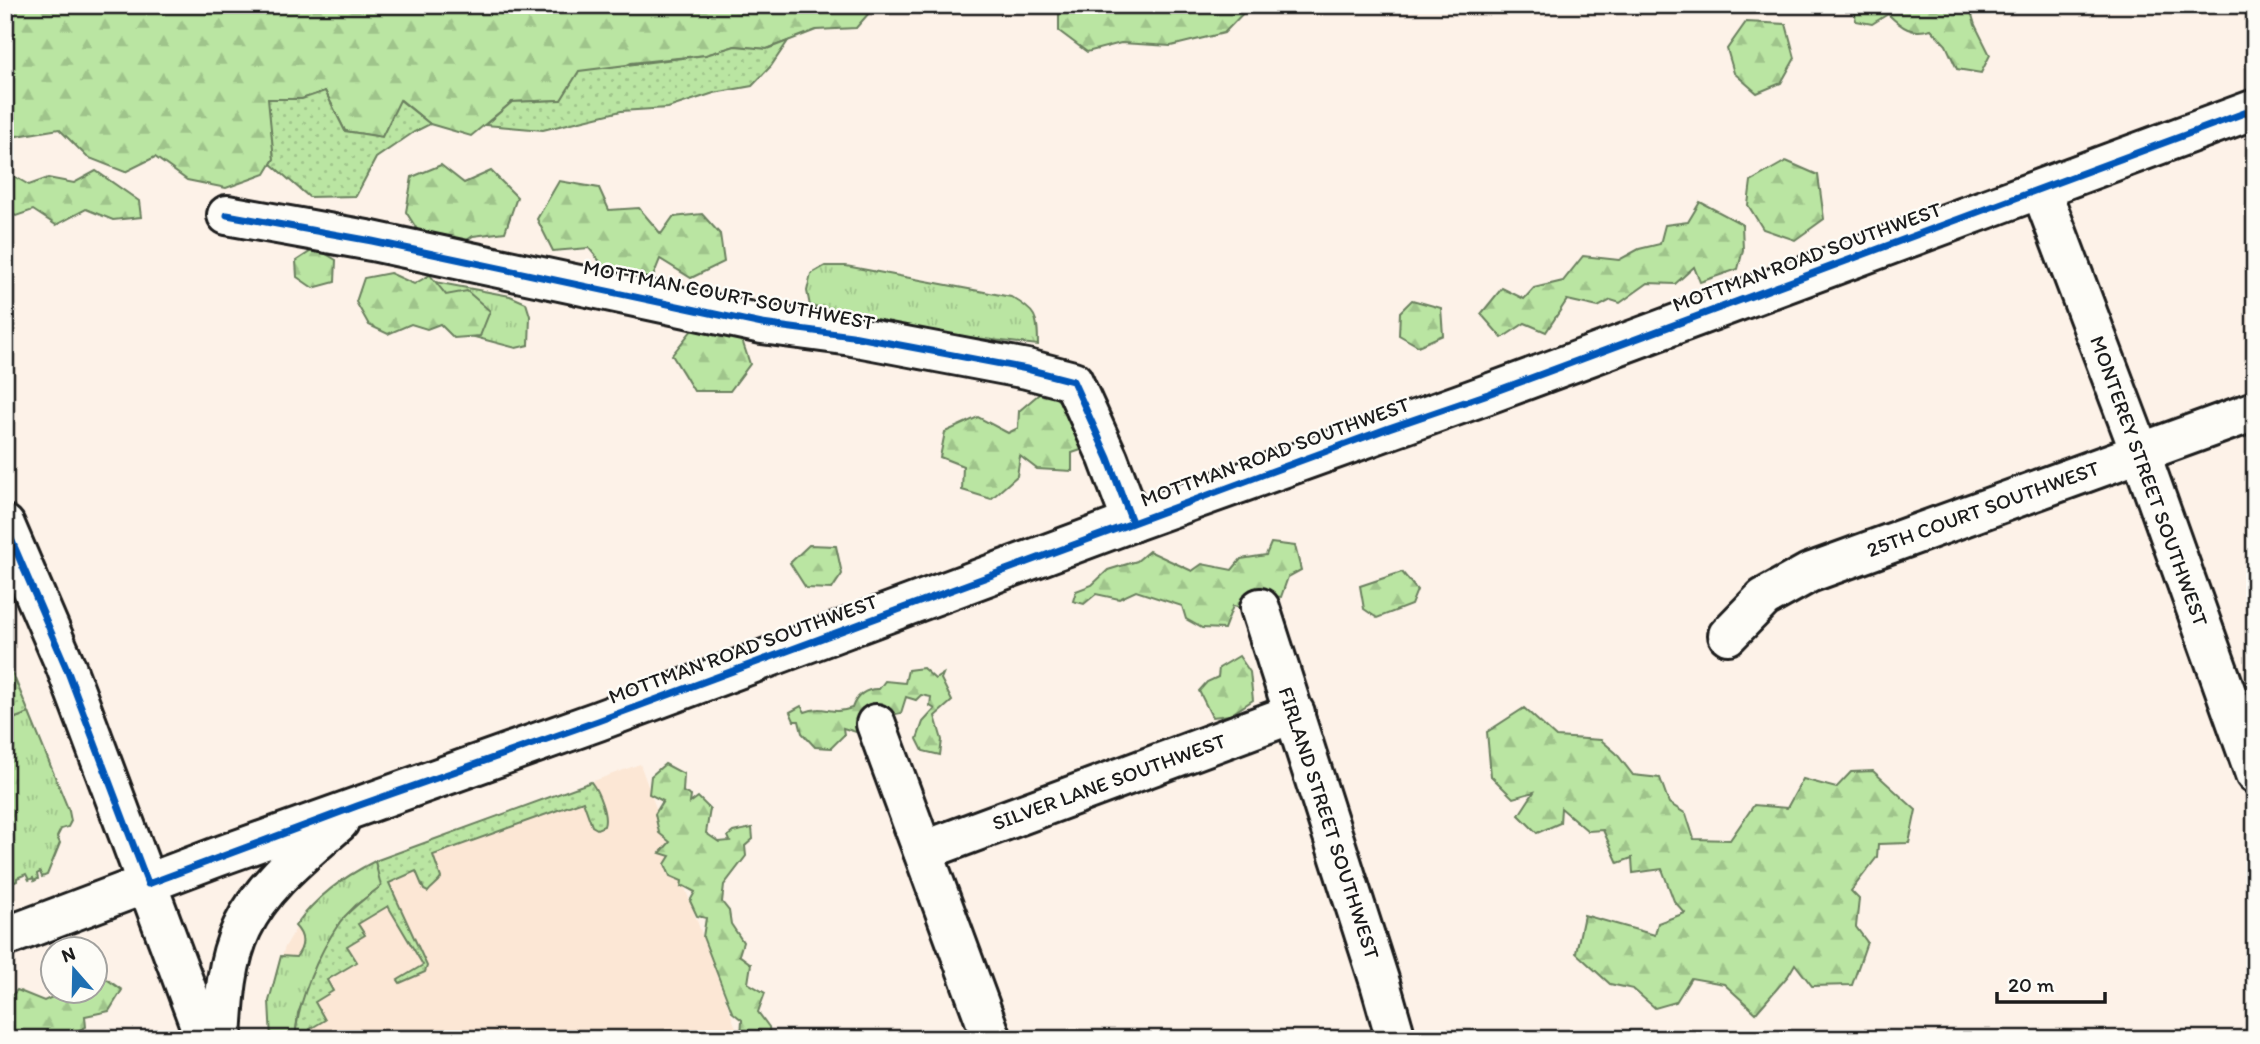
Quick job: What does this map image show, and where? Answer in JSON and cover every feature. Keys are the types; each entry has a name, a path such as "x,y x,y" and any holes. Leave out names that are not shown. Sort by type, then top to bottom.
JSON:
{"street":[{"name":"MOTTMAN ROAD SOUTHWEST","path":"5,937 1501,389 2255,109"},
{"name":"MONTEREY STREET SOUTHWEST","path":"2041,190 2140,452 2255,774"},
{"name":"MOTTMAN COURT SOUTHWEST","path":"227,215 372,242 762,324 852,336 1027,369 1073,381 1108,458 1132,522"},
{"name":"25TH COURT SOUTHWEST","path":"1728,635 1764,598 1809,573 2255,411"},
{"path":"5,525 66,667 205,1039"},
{"name":"FIRLAND STREET SOUTHWEST","path":"1260,608 1395,1039"},
{"name":"SILVER LANE SOUTHWEST","path":"923,851 1295,713"},
{"path":"876,724 992,1039"},
{"path":"222,1039 227,982 235,945 248,916 273,883 297,858 357,806"}],"shaded area":[{"path":"640,764 740,1039 271,1039 269,1001 285,947 307,910 336,884 375,861"}],"green space":[{"path":"5,5 876,5 856,28 816,30 767,49 735,46 706,55 631,63 561,100 512,102 471,136 430,124 401,100 382,137 345,131 325,91 302,99 269,99 274,159 265,174 226,188 187,180 155,157 125,172 87,157 59,129 5,138"},
{"path":"1059,5 1251,5 1224,33 1171,46 1121,43 1087,52 1059,31"},
{"path":"1853,5 1969,5 1975,25 1990,55 1981,73 1957,69 1946,45 1931,29 1913,31 1888,14 1872,24 1856,21"},
{"path":"1746,22 1786,24 1795,58 1781,83 1757,93 1734,73 1727,49"},
{"path":"788,41 771,66 752,86 714,93 668,108 621,111 543,130 485,125 512,102 561,100 579,71 706,55 735,46 767,49"},
{"path":"325,91 345,131 382,137 400,100 430,124 376,158 356,196 309,197 271,164 274,159 268,99 302,99"},
{"path":"1786,161 1818,175 1824,219 1795,240 1763,229 1748,205 1751,181"},
{"path":"441,165 464,183 491,171 517,197 505,232 473,236 452,250 422,237 406,212 412,177"},
{"path":"5,171 29,185 48,178 74,183 96,171 139,201 141,217 113,220 86,209 56,225 33,210 16,216 5,209"},
{"path":"559,181 599,188 609,210 639,208 661,234 673,217 702,214 720,234 724,262 691,278 660,259 650,284 614,279 589,248 553,251 537,219"},
{"path":"1700,202 1742,224 1743,250 1738,269 1700,282 1694,267 1675,284 1648,283 1620,303 1611,300 1598,307 1567,300 1546,332 1525,323 1502,338 1481,314 1502,288 1524,299 1534,288 1563,281 1583,256 1619,260 1639,249 1660,244 1665,225 1688,222"},
{"path":"316,248 336,260 335,282 313,288 297,277 296,261"},
{"path":"825,266 846,266 1011,297 1026,306 1034,315 1038,345 891,325 810,306 807,291 811,274"},
{"path":"390,273 414,284 430,275 446,295 467,291 490,311 480,336 454,338 440,324 427,329 411,324 388,334 369,325 356,302 364,278"},
{"path":"435,282 510,296 526,303 530,316 529,345 516,348 474,337 480,335"},
{"path":"1412,300 1441,308 1443,335 1418,346 1399,335 1400,312"},
{"path":"696,325 741,337 750,364 730,391 694,391 672,355"},
{"path":"1045,389 1082,420 1090,447 1072,453 1072,471 1037,469 1020,456 1017,476 991,499 962,490 963,466 940,457 945,432 978,417 1008,433 1018,428 1019,411"},
{"path":"1271,543 1295,546 1301,570 1288,577 1281,597 1266,595 1250,610 1233,606 1224,629 1202,628 1186,619 1182,606 1136,591 1119,599 1096,594 1084,604 1073,601 1076,591 1092,585 1108,570 1137,561 1149,551 1192,571 1202,564 1232,570 1241,559 1266,555"},
{"path":"809,545 836,546 842,574 832,589 806,588 790,563"},
{"path":"1402,572 1417,590 1411,605 1377,618 1364,609 1360,586"},
{"path":"5,655 29,713 10,720 5,707"},
{"path":"1239,656 1250,672 1253,700 1230,715 1212,717 1199,691 1207,682 1218,677 1219,668"},
{"path":"923,668 935,679 943,674 941,679 952,701 935,716 942,740 940,755 923,751 917,739 923,722 935,709 930,706 931,697 921,695 916,700 906,697 901,713 886,716 856,732 843,728 844,735 831,748 815,747 802,733 799,721 794,721 790,712 801,706 805,712 852,708 859,696 866,691 879,689 885,681 905,683 908,670"},
{"path":"1524,708 1556,737 1601,740 1616,753 1633,775 1660,778 1669,803 1686,814 1694,839 1730,840 1754,805 1787,808 1803,779 1836,788 1851,772 1873,771 1916,810 1909,843 1878,844 1877,857 1851,891 1859,899 1856,927 1867,942 1852,985 1812,986 1795,964 1756,1013 1724,984 1691,978 1676,1002 1655,1008 1633,989 1610,984 1576,953 1584,915 1655,935 1658,923 1685,913 1674,901 1662,869 1633,873 1632,858 1618,863 1603,830 1588,831 1561,808 1560,823 1537,833 1519,815 1534,792 1513,798 1491,776 1487,732"},
{"path":"29,713 71,821 68,827 61,829 57,837 60,843 47,875 42,877 40,872 37,874 38,879 34,881 33,878 29,880 26,874 5,886 5,722"},
{"path":"665,764 684,774 683,792 691,796 690,803 698,797 710,809 706,833 719,842 730,841 728,836 733,832 752,828 753,839 745,846 746,856 724,885 722,902 729,911 731,924 743,942 739,955 751,964 748,983 765,993 758,1012 769,1027 770,1039 735,1039 741,1036 742,1020 732,1012 703,937 706,918 697,916 690,901 695,892 681,887 682,881 670,876 665,864 670,856 660,853 670,842 659,833 655,814 663,801 649,794 651,776"},
{"path":"591,782 602,803 604,826 597,829 592,826 583,801 433,855 441,878 428,892 424,890 416,871 389,883 427,966 425,972 400,983 398,980 423,965 388,906 358,924 365,935 347,946 357,962 327,980 333,991 315,1002 325,1020 310,1029 316,1039 295,1039 305,993 324,948 344,917 381,886 375,861"},
{"path":"375,861 382,886 356,905 340,922 298,1013 295,1039 271,1039 269,1001 281,956 296,957 302,945 302,938 295,926 331,889"},
{"path":"108,980 122,990 109,1011 85,1016 86,1027 59,1039 5,1039 5,1003 17,990 38,999 38,1006 108,1006"}],"cycle path":[{"path":"5,525 66,667 148,884 1488,394 2255,109"},
{"path":"227,215 372,241 762,324 852,336 1027,369 1073,381 1108,458 1132,522"}]}
